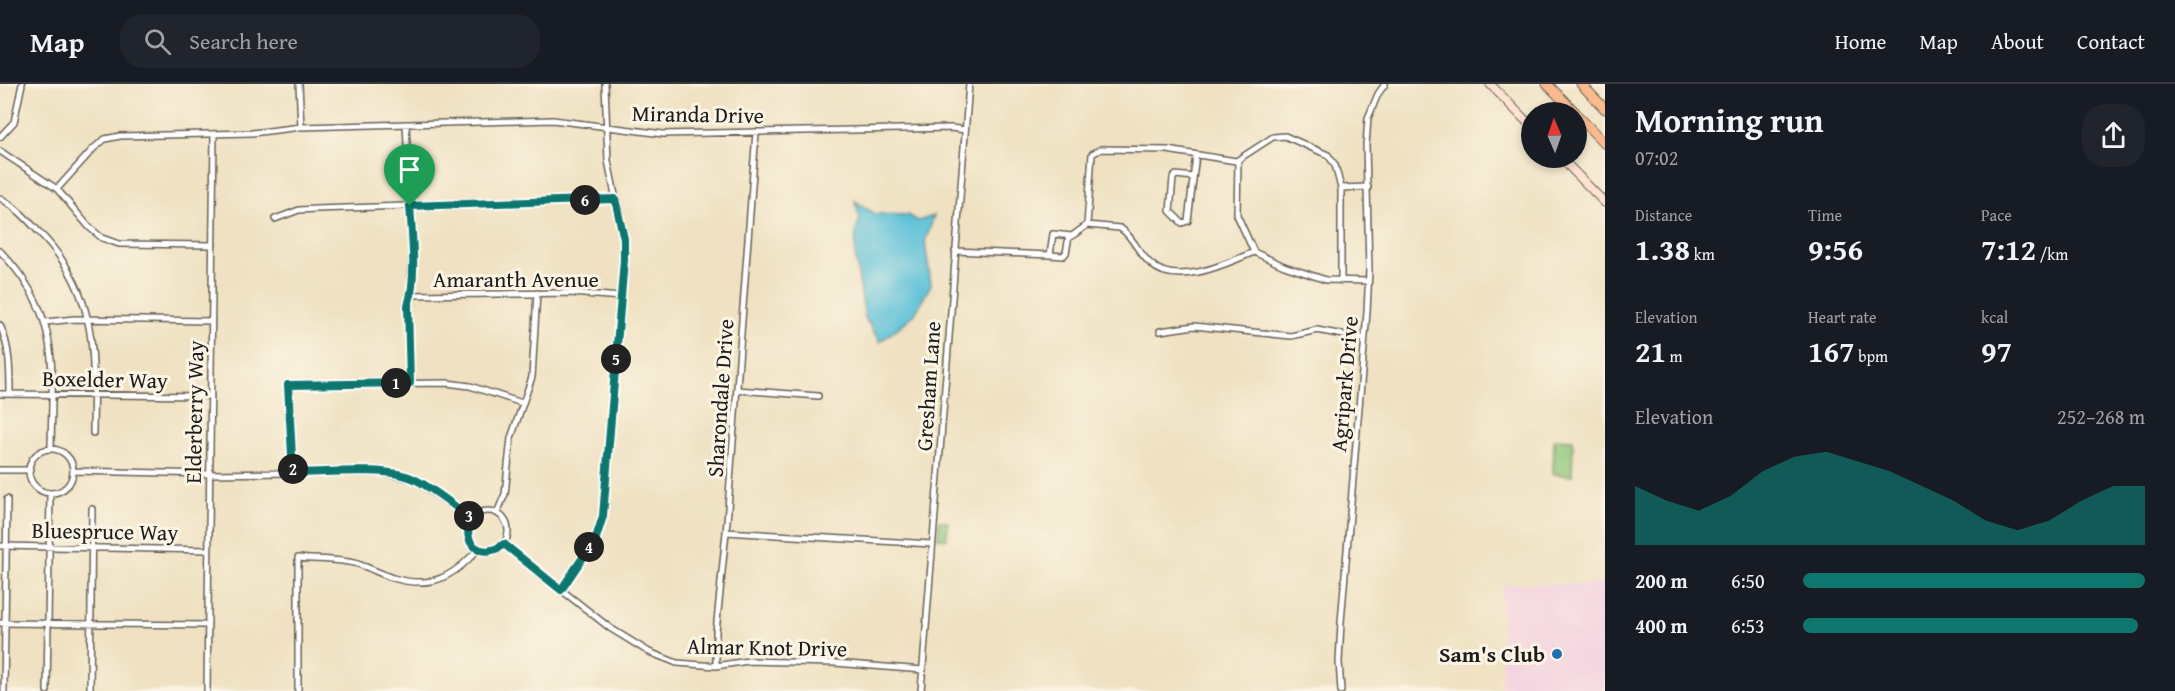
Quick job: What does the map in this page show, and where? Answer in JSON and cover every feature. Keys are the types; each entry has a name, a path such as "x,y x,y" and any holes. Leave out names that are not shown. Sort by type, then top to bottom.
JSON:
{"highway":[{"path":"1547,84 1565,102"},
{"path":"1581,84 1605,109"},
{"path":"1587,125 1605,144"}],"street":[{"path":"0,137 14,122 22,84"},
{"path":"299,84 301,127"},
{"path":"561,590 596,538 603,516 624,260 624,239 608,161 605,84"},
{"name":"Gresham Lane","path":"921,691 969,84"},
{"name":"Agripark Drive","path":"1341,691 1341,622 1368,281 1366,145 1368,118 1385,84"},
{"path":"1490,84 1521,116"},
{"name":"Miranda Drive","path":"57,189 94,148 105,140 120,136 252,133 301,127 406,123 553,120 663,134 951,128 965,130"},
{"path":"406,123 410,206 411,295 408,306 410,383"},
{"name":"Sharondale Drive","path":"716,666 716,632 726,532 756,132"},
{"name":"Elderberry Way","path":"207,691 214,134"},
{"path":"1087,225 1092,154 1096,151 1140,148 1238,161 1273,137 1285,135 1328,155 1335,165 1341,188 1341,281"},
{"path":"0,151 57,189 89,227 102,238 119,244 213,245"},
{"path":"1193,177 1176,175 1173,178 1170,211 1182,223 1188,221 1196,155"},
{"path":"1238,161 1238,215 1254,252 1320,279 1368,281"},
{"path":"1571,168 1605,203"},
{"path":"1341,188 1368,187"},
{"path":"0,198 47,240 67,266 83,298 93,345 93,433"},
{"path":"274,219 299,210 316,208 615,199"},
{"path":"1050,255 1053,234 1072,236 1087,225 1120,228 1151,265 1158,270 1174,274 1199,272 1218,267 1254,252"},
{"path":"955,252 1063,256 1066,253 1069,236"},
{"path":"0,251 24,278 46,322 52,356 51,449"},
{"path":"497,513 505,494 511,438 534,368 537,293"},
{"name":"Amaranth Avenue","path":"411,295 571,293 621,297"},
{"path":"46,322 89,319 212,321"},
{"path":"0,325 10,360 10,394"},
{"path":"1160,331 1194,326 1291,336 1317,330 1365,339"},
{"path":"293,473 288,385 457,384 522,403"},
{"path":"737,390 818,396"},
{"name":"Boxelder Way","path":"0,394 211,396"},
{"path":"43,450 59,451 67,457 74,471 68,484 61,491 50,493 41,490 30,479 31,463 43,450"},
{"path":"0,470 30,470"},
{"path":"74,471 210,474 379,472 397,474 420,482 472,519"},
{"path":"47,691 50,493"},
{"path":"4,691 3,546 7,499"},
{"path":"90,691 92,509"},
{"path":"484,511 497,513 508,526 509,533 504,544 490,552 478,549 468,537 468,525 472,519 484,511"},
{"path":"726,532 932,544"},
{"name":"Almar Knot Drive","path":"504,544 610,628 649,652 676,663 716,666 748,661 835,663 922,670"},
{"name":"Bluespruce Way","path":"3,546 209,550"},
{"path":"298,691 298,558 356,564 392,578 417,583 439,580 470,559 478,549"},
{"path":"3,623 208,625"}],"shaded area":[{"name":"Sam's Club","path":"1502,584 1605,584 1605,691 1501,691"}],"green space":[{"path":"1554,439 1573,440 1572,476 1553,474"},
{"path":"939,521 948,522 947,539 938,538"}],"water":[{"path":"855,201 875,214 908,215 918,221 934,216 925,242 931,284 915,314 880,342 865,318 855,256 856,231 860,219"}],"place":[{"name":"Sam's Club","path":"1557,654"}],"route":[{"path":"615,199 624,239 624,260 603,516 596,538 561,590 504,544 490,552 478,549 468,537 468,525 472,519 420,482 397,474 379,472 293,473 288,385 410,383 408,306 411,295 412,246 410,206 615,199"}]}
